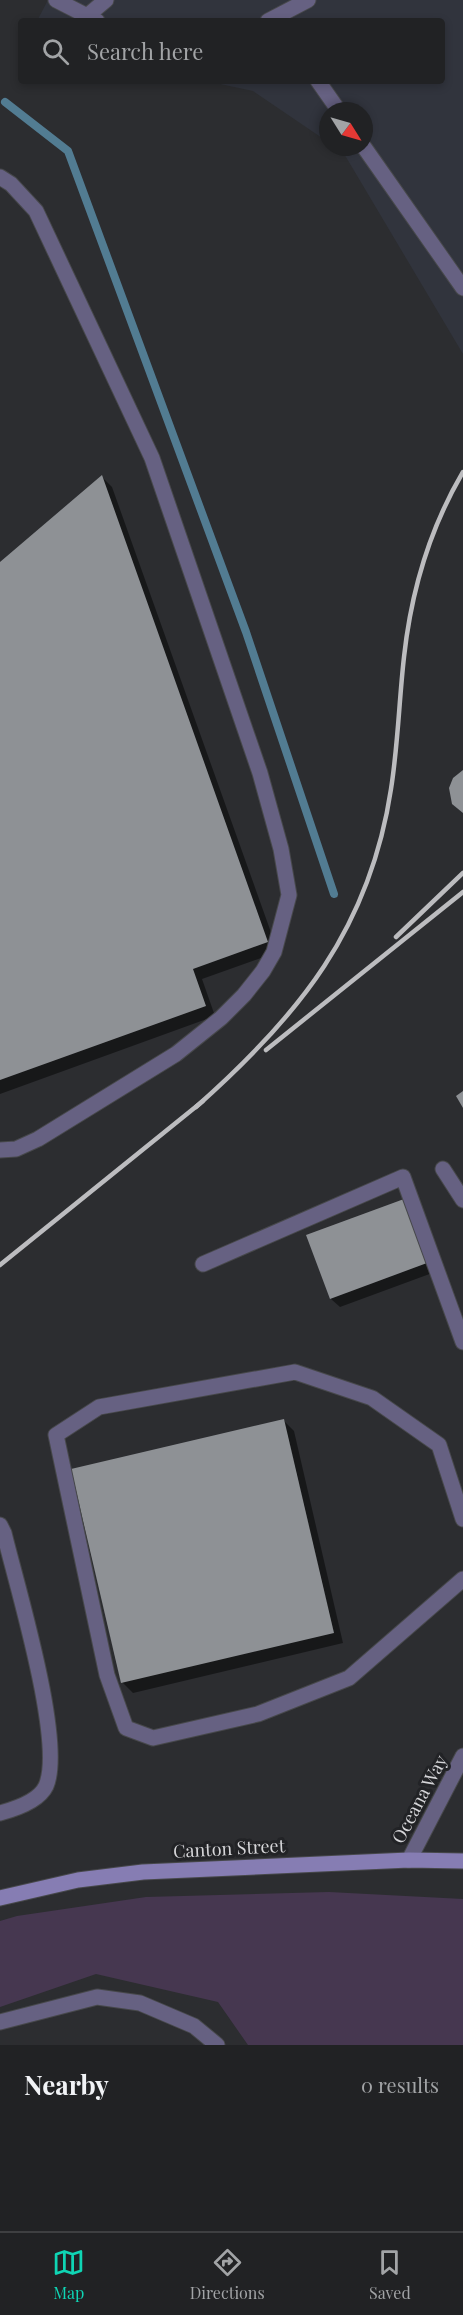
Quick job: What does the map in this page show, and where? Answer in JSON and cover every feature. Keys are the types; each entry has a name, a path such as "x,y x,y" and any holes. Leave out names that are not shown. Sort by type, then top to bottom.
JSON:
{"main road":[{"name":"Canton Street","path":"0,1898 78,1880 143,1872 409,1860 463,1861"}],"lane":[{"path":"56,0 90,18"},
{"path":"93,18 106,0"},
{"path":"276,18 308,0"},
{"path":"320,84 333,102"},
{"path":"370,156 463,288"},
{"path":"0,177 11,184 36,212 152,458 260,773 281,849 289,895 274,952 263,971 244,995 221,1018 176,1054 38,1139 16,1149 0,1150"},
{"path":"443,1170 463,1200"},
{"path":"203,1264 403,1177 463,1342"},
{"path":"463,1519 439,1444 372,1398 295,1372 99,1407 56,1435 107,1675 126,1728 153,1738 258,1714 349,1678 463,1579"},
{"path":"0,1525 4,1533 46,1706 50,1749 46,1786 37,1797 0,1813"},
{"name":"Oceana Way","path":"409,1860 463,1756"},
{"path":"0,2022 97,1998 140,2003 194,2026 217,2045"}],"shaded area":[{"path":"48,0 463,0 463,354 345,156 373,156 373,102 319,102 319,136 253,91 220,84 445,84 445,18 39,18"},
{"path":"329,1892 463,1899 463,2045 248,2045 218,2002 96,1974 0,2007 0,1921 17,1916 146,1897"}],"building":[{"path":"102,475 268,942 193,969 206,1006 0,1080 0,562"},
{"path":"463,770 463,813 452,804 449,788 453,778"},
{"path":"463,1091 463,1108 456,1096"},
{"path":"404,1199 427,1263 330,1299 306,1235"},
{"path":"284,1419 334,1633 121,1683 71,1469"}],"waterway":[{"path":"5,102 68,151 246,632 334,894"}],"railway":[{"path":"196,1107 267,1038 297,1003 324,966 347,927 366,885 381,839 391,789 407,633 417,585 432,538 451,493 463,472"},
{"path":"396,937 463,873"},
{"path":"266,1050 463,892"},
{"path":"0,1265 203,1101"}]}
